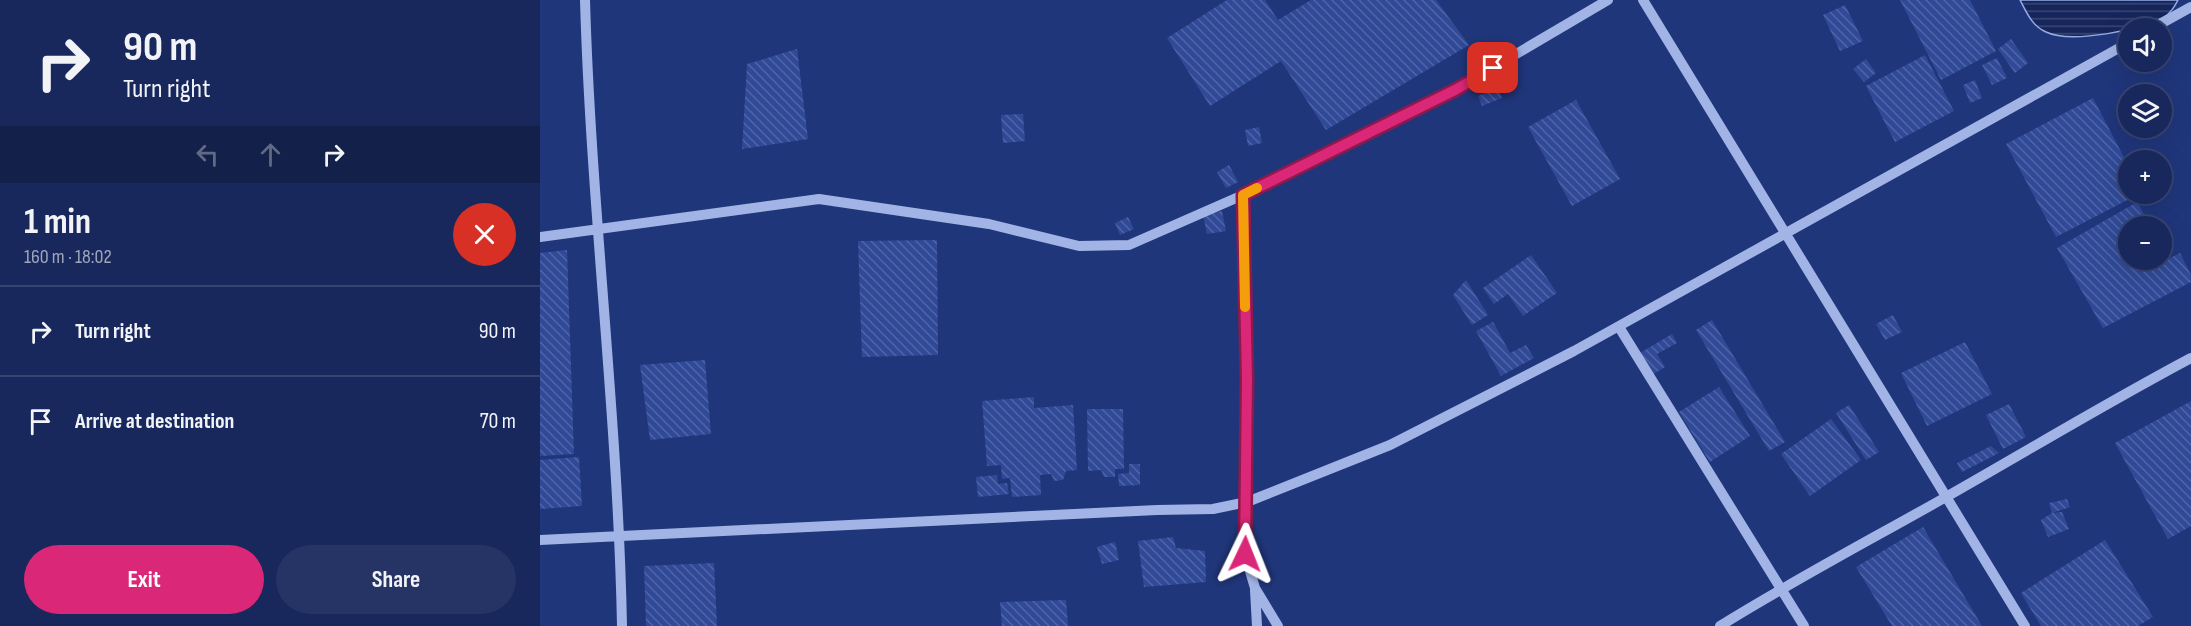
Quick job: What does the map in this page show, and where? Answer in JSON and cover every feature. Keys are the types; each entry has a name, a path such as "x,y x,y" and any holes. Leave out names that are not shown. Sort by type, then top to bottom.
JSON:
{"street":[{"path":"585,0 588,92 620,535 622,626"},
{"path":"540,237 819,199 989,224 1079,246 1129,245 1243,195 1455,90 1608,0"},
{"path":"1643,0 2025,626"},
{"path":"2171,18 2191,7"},
{"path":"540,540 1157,510 1183,511 1213,509 1246,502 1390,445 1575,351 2118,49"},
{"path":"1243,195 1245,554 1255,588 1257,626"},
{"path":"1618,327 1804,626"},
{"path":"1720,626 1781,588 1947,497 2006,461 2191,358"},
{"path":"1255,588 1278,626"}],"water":[{"path":"2020,0 2178,0 2162,18 2118,18 2118,32 2108,34 2072,37 2057,35 2046,32 2030,19"}],"building":[{"path":"1227,0 1265,0 1278,20 1311,0 1436,0 1469,45 1326,130 1281,61 1210,106 1167,38"},
{"path":"1900,0 1970,0 1996,51 1941,80"},
{"path":"1845,5 1863,41 1840,51 1823,15"},
{"path":"2011,39 2028,63 2015,73 1998,49"},
{"path":"797,49 808,139 742,149 747,64"},
{"path":"1925,55 1954,111 1895,142 1866,86"},
{"path":"1997,58 2007,78 1992,85 1982,65"},
{"path":"1866,59 1876,73 1864,82 1853,69"},
{"path":"1975,80 1982,98 1970,103 1963,85"},
{"path":"1497,88 1502,98 1482,106 1478,96"},
{"path":"2093,98 2120,150 2118,150 2120,204 2056,237 2006,144"},
{"path":"1576,100 1620,179 1572,206 1528,127"},
{"path":"1023,114 1025,141 1003,143 1001,115"},
{"path":"1259,127 1262,143 1248,146 1245,130"},
{"path":"1229,165 1238,182 1226,188 1217,172"},
{"path":"2134,204 2138,204 2145,216 2118,216 2118,270 2172,270 2172,257 2180,253 2191,275 2191,282 2103,328 2057,248"},
{"path":"1222,211 1226,231 1207,234 1203,215"},
{"path":"1128,217 1134,229 1120,235 1115,223"},
{"path":"937,240 938,355 862,357 858,241"},
{"path":"567,250 574,454 540,456 540,253"},
{"path":"1531,255 1557,293 1523,316 1508,294 1494,304 1483,288"},
{"path":"1466,280 1488,315 1472,325 1453,295"},
{"path":"1893,315 1902,332 1885,340 1876,324"},
{"path":"1712,320 1785,442 1769,451 1696,330"},
{"path":"1493,322 1510,353 1526,345 1534,358 1501,376 1476,331"},
{"path":"1672,334 1677,343 1657,354 1665,367 1652,375 1640,353"},
{"path":"1965,342 1992,394 1927,426 1901,373"},
{"path":"705,360 711,434 650,440 640,365"},
{"path":"1719,387 1750,436 1710,462 1679,412"},
{"path":"1034,397 1034,408 1073,405 1077,470 1066,471 1063,480 1054,481 1051,474 1040,475 1041,495 1012,497 1010,478 1002,479 1001,465 987,466 982,401"},
{"path":"2191,401 2191,526 2168,539 2115,443"},
{"path":"2009,404 2026,437 2003,449 1986,415"},
{"path":"1849,405 1879,452 1866,460 1836,413"},
{"path":"1087,409 1123,409 1124,469 1115,469 1115,477 1104,477 1101,470 1088,471"},
{"path":"1831,419 1861,460 1810,496 1781,454"},
{"path":"1991,446 1999,453 1962,472 1957,463"},
{"path":"579,457 582,506 540,509 540,460"},
{"path":"1129,464 1140,464 1140,485 1119,486 1118,474 1129,473"},
{"path":"997,475 998,484 1007,483 1009,494 978,497 976,477"},
{"path":"2067,499 2070,507 2052,513 2049,503"},
{"path":"2062,512 2069,529 2048,537 2041,520 2052,513"},
{"path":"1923,527 1982,626 1892,626 1856,567"},
{"path":"1173,537 1176,548 1205,551 1206,582 1144,587 1138,541"},
{"path":"2105,540 2153,617 2138,626 2041,626 2021,593"},
{"path":"1115,542 1119,560 1102,564 1097,547"},
{"path":"714,563 717,626 646,626 644,566"},
{"path":"1066,600 1068,626 1002,626 1000,602"}],"slow traffic":[{"path":"1245,307 1243,195 1257,188"}],"route":[{"path":"1245,554 1247,379 1243,195 1455,90 1493,68"}]}
